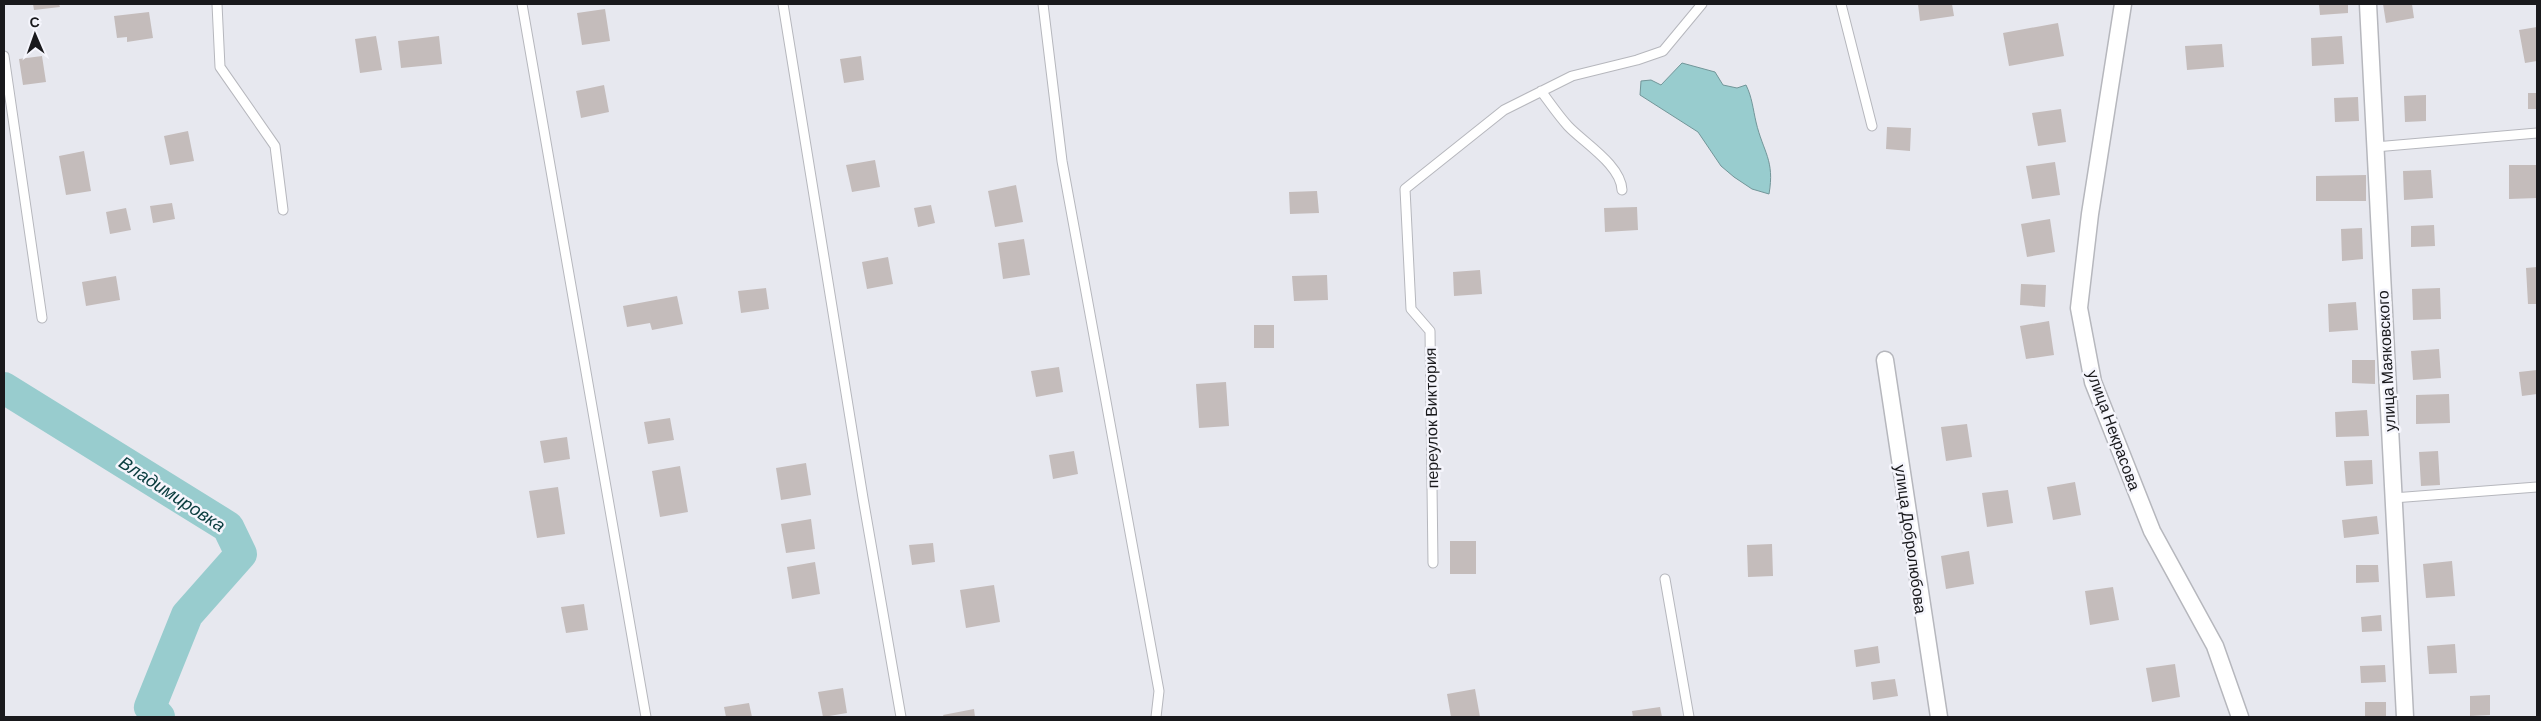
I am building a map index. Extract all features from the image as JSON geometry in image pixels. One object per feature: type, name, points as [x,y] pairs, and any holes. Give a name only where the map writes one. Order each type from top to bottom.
[{"type":"street","name":"улица Некрасова","points":[[2123,4],[2078,308],[2093,382],[2152,532],[2215,646],[2240,717]]},
{"type":"street","name":"улица Маяковского","points":[[2368,4],[2405,717]]},
{"type":"street","name":"улица Добролюбова","points":[[1885,360],[1939,717]]},
{"type":"lane","points":[[217,4],[220,67],[275,146],[283,210]]},
{"type":"lane","points":[[522,4],[646,717]]},
{"type":"lane","points":[[782,4],[863,498],[902,717]]},
{"type":"lane","points":[[1043,4],[1062,161],[1159,691],[1156,717]]},
{"type":"lane","name":"переулок Виктория","points":[[1433,563],[1430,331],[1411,309],[1405,189],[1504,110],[1572,76],[1637,60],[1663,51],[1702,4]]},
{"type":"lane","points":[[1842,4],[1872,126]]},
{"type":"lane","points":[[4,56],[42,318]]},
{"type":"lane","points":[[1541,92],[1568,126],[1594,150],[1621,180],[1622,190]]},
{"type":"lane","points":[[2375,147],[2537,134]]},
{"type":"lane","points":[[2393,498],[2537,487]]},
{"type":"lane","points":[[1665,579],[1689,717]]},
{"type":"water","points":[[1682,63],[1715,72],[1723,85],[1737,88],[1746,85],[1769,164],[1769,194],[1752,189],[1734,177],[1721,166],[1698,132],[1640,95],[1641,81],[1651,80],[1661,85]]},
{"type":"building","points":[[33,4],[59,4],[60,7],[34,10]]},
{"type":"building","points":[[1918,4],[1952,4],[1954,16],[1920,21]]},
{"type":"building","points":[[2319,4],[2348,4],[2348,13],[2320,15]]},
{"type":"building","points":[[2383,4],[2412,4],[2414,18],[2386,23]]},
{"type":"building","points":[[605,9],[610,41],[582,45],[577,13]]},
{"type":"building","points":[[149,12],[153,38],[127,42],[127,37],[117,38],[114,16]]},
{"type":"building","points":[[2058,23],[2064,56],[2009,66],[2003,33]]},
{"type":"building","points":[[2537,27],[2537,61],[2525,63],[2519,30]]},
{"type":"building","points":[[376,36],[382,70],[360,73],[355,39]]},
{"type":"building","points":[[439,36],[442,64],[401,68],[398,41]]},
{"type":"building","points":[[2342,36],[2344,64],[2312,66],[2311,38]]},
{"type":"building","points":[[2222,44],[2224,67],[2187,70],[2185,46]]},
{"type":"building","points":[[42,56],[46,82],[23,85],[19,59]]},
{"type":"building","points":[[861,56],[864,80],[844,83],[840,59]]},
{"type":"building","points":[[604,85],[609,112],[581,118],[576,91]]},
{"type":"building","points":[[2528,93],[2537,93],[2537,109],[2528,109]]},
{"type":"building","points":[[2426,95],[2426,121],[2405,122],[2404,96]]},
{"type":"building","points":[[2358,97],[2359,121],[2335,122],[2334,98]]},
{"type":"building","points":[[2061,109],[2066,142],[2038,146],[2032,113]]},
{"type":"building","points":[[1887,127],[1911,128],[1910,151],[1886,149]]},
{"type":"building","points":[[188,131],[194,161],[170,165],[164,136]]},
{"type":"building","points":[[84,151],[91,191],[66,195],[59,156]]},
{"type":"building","points":[[875,160],[880,187],[852,192],[846,165]]},
{"type":"building","points":[[2055,162],[2060,195],[2032,199],[2026,166]]},
{"type":"building","points":[[2509,165],[2537,165],[2537,198],[2509,199]]},
{"type":"building","points":[[2431,170],[2433,198],[2404,200],[2403,171]]},
{"type":"building","points":[[2366,175],[2366,201],[2316,201],[2316,176]]},
{"type":"building","points":[[1016,185],[1023,222],[995,227],[988,191]]},
{"type":"building","points":[[1317,191],[1319,213],[1290,214],[1289,192]]},
{"type":"building","points":[[172,203],[175,219],[153,223],[150,206]]},
{"type":"building","points":[[931,205],[935,223],[918,227],[914,208]]},
{"type":"building","points":[[1637,207],[1638,230],[1605,232],[1604,208]]},
{"type":"building","points":[[126,208],[131,230],[110,234],[106,212]]},
{"type":"building","points":[[2050,219],[2055,252],[2027,257],[2021,224]]},
{"type":"building","points":[[2434,225],[2435,246],[2411,247],[2411,226]]},
{"type":"building","points":[[2362,228],[2363,259],[2342,261],[2341,229]]},
{"type":"building","points":[[1024,239],[1030,275],[1003,279],[998,243]]},
{"type":"building","points":[[888,257],[893,284],[867,289],[862,262]]},
{"type":"building","points":[[2537,267],[2537,304],[2528,304],[2526,268]]},
{"type":"building","points":[[1480,270],[1482,294],[1454,296],[1453,272]]},
{"type":"building","points":[[1327,275],[1328,300],[1294,301],[1292,276]]},
{"type":"building","points":[[116,276],[120,300],[86,306],[82,282]]},
{"type":"building","points":[[2021,284],[2046,285],[2045,307],[2020,305]]},
{"type":"building","points":[[766,288],[769,309],[741,313],[738,291]]},
{"type":"building","points":[[2440,288],[2441,319],[2413,320],[2412,289]]},
{"type":"building","points":[[677,296],[683,324],[652,330],[650,323],[627,327],[623,306]]},
{"type":"building","points":[[2356,302],[2358,330],[2329,332],[2328,304]]},
{"type":"building","points":[[2049,321],[2054,355],[2026,359],[2020,326]]},
{"type":"building","points":[[1254,325],[1274,325],[1274,348],[1254,348]]},
{"type":"building","points":[[2439,349],[2441,378],[2413,380],[2411,351]]},
{"type":"building","points":[[2352,360],[2375,360],[2375,384],[2352,383]]},
{"type":"building","points":[[1059,367],[1063,392],[1036,397],[1031,371]]},
{"type":"building","points":[[2537,370],[2537,394],[2522,396],[2519,372]]},
{"type":"building","points":[[1226,382],[1229,426],[1199,428],[1196,384]]},
{"type":"building","points":[[2449,394],[2450,423],[2416,424],[2416,395]]},
{"type":"building","points":[[2367,410],[2369,436],[2336,437],[2335,412]]},
{"type":"building","points":[[670,418],[674,440],[648,444],[644,422]]},
{"type":"building","points":[[1967,424],[1972,457],[1946,461],[1941,427]]},
{"type":"building","points":[[567,437],[570,459],[544,463],[540,441]]},
{"type":"building","points":[[1074,451],[1078,474],[1053,479],[1049,455]]},
{"type":"building","points":[[2438,451],[2440,485],[2421,486],[2419,452]]},
{"type":"building","points":[[2372,460],[2373,484],[2346,486],[2344,461]]},
{"type":"building","points":[[806,463],[811,495],[781,500],[776,468]]},
{"type":"building","points":[[680,466],[688,512],[660,517],[652,471]]},
{"type":"building","points":[[2075,482],[2081,515],[2053,520],[2047,487]]},
{"type":"building","points":[[558,487],[565,534],[537,538],[529,491]]},
{"type":"building","points":[[2008,490],[2013,523],[1987,527],[1982,493]]},
{"type":"building","points":[[2377,516],[2379,534],[2344,538],[2342,520]]},
{"type":"building","points":[[811,519],[815,549],[786,553],[781,524]]},
{"type":"building","points":[[1450,541],[1476,541],[1476,574],[1450,574]]},
{"type":"building","points":[[933,543],[935,562],[912,565],[909,545]]},
{"type":"building","points":[[1772,544],[1773,576],[1748,577],[1747,545]]},
{"type":"building","points":[[1969,551],[1974,584],[1946,589],[1941,556]]},
{"type":"building","points":[[2452,561],[2455,596],[2426,598],[2423,564]]},
{"type":"building","points":[[815,562],[820,594],[792,599],[787,567]]},
{"type":"building","points":[[2356,565],[2378,565],[2379,582],[2356,583]]},
{"type":"building","points":[[994,585],[1000,622],[966,628],[960,590]]},
{"type":"building","points":[[2113,587],[2119,620],[2090,625],[2085,591]]},
{"type":"building","points":[[584,604],[588,630],[566,633],[561,607]]},
{"type":"building","points":[[2381,615],[2382,631],[2362,632],[2361,617]]},
{"type":"building","points":[[2455,644],[2457,673],[2429,674],[2427,646]]},
{"type":"building","points":[[1878,646],[1880,663],[1856,667],[1854,650]]},
{"type":"building","points":[[2175,664],[2180,697],[2152,702],[2146,668]]},
{"type":"building","points":[[2385,665],[2386,682],[2361,683],[2360,666]]},
{"type":"building","points":[[1895,679],[1898,696],[1873,700],[1871,682]]},
{"type":"building","points":[[843,688],[847,713],[823,717],[818,692]]},
{"type":"building","points":[[1475,689],[1480,717],[1451,717],[1447,694]]},
{"type":"building","points":[[2490,695],[2490,715],[2470,716],[2470,696]]},
{"type":"building","points":[[2365,702],[2386,702],[2386,717],[2365,717]]},
{"type":"building","points":[[749,703],[752,717],[726,717],[724,707]]},
{"type":"building","points":[[1660,707],[1662,717],[1633,717],[1632,711]]},
{"type":"building","points":[[974,709],[975,717],[944,717],[943,715]]},
{"type":"waterway","name":"Владимировка","points":[[4,388],[228,527],[241,554],[187,615],[150,707],[159,717]]}]
